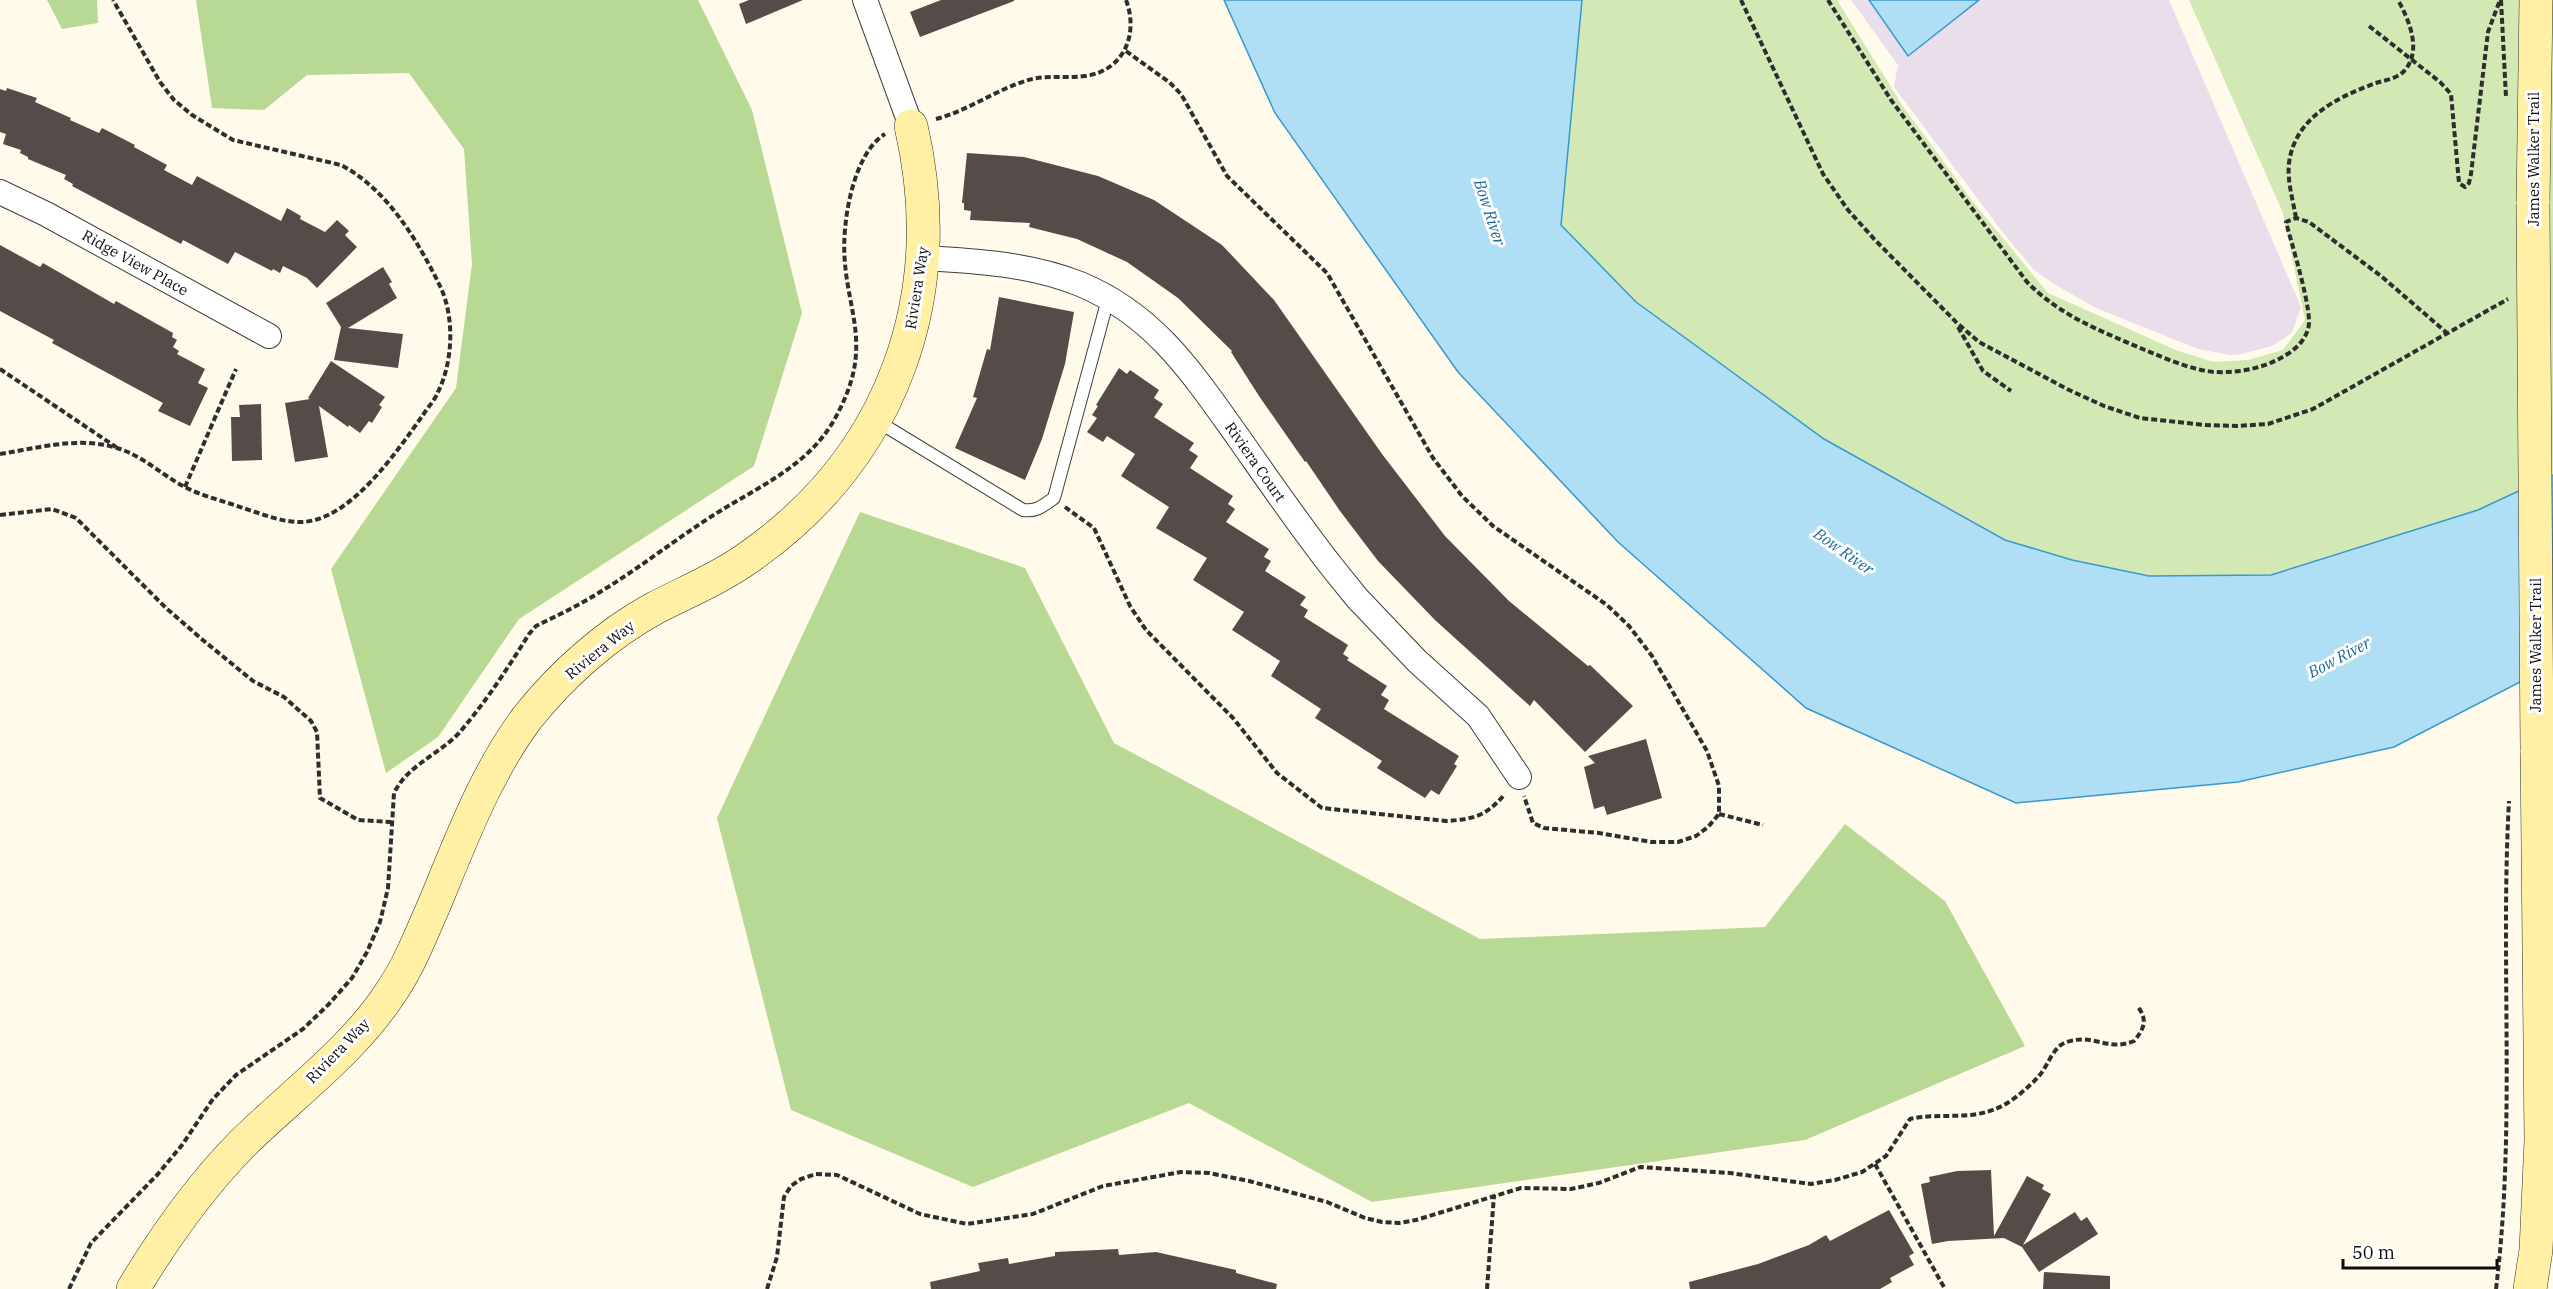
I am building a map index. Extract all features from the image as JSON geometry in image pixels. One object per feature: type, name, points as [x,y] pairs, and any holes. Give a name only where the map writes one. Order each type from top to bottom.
[{"type":"street","name":"Riviera Way","points":[[133,1289],[161,1243],[201,1190],[243,1143],[331,1061],[392,991],[413,955],[477,804],[527,719],[561,681],[618,632],[653,609],[708,582],[751,556],[784,530],[816,502],[837,478],[875,419],[904,353],[915,312],[923,258],[924,122],[865,0]]},
{"type":"street","name":"James Walker Trail","points":[[2530,1289],[2536,1250],[2541,1140],[2534,204],[2536,0]]},
{"type":"street","name":"Ridge View Place","points":[[0,192],[56,219],[269,336]]},
{"type":"street","name":"Riviera Court","points":[[923,258],[996,263],[1043,272],[1080,284],[1108,298],[1159,335],[1188,367],[1332,567],[1382,625],[1486,725],[1520,777]]},
{"type":"lane","points":[[875,419],[1023,510],[1032,511],[1054,498],[1108,298]]},
{"type":"path","points":[[924,122],[1028,80],[1047,76],[1077,77],[1096,74],[1113,65],[1126,51],[1132,30],[1126,0]]},
{"type":"path","points":[[1741,0],[1823,174],[1848,210],[1957,323],[1979,342],[2104,406],[2140,418],[2237,426],[2268,424],[2313,409],[2515,295]]},
{"type":"path","points":[[1828,0],[1891,100],[2027,282],[2043,298],[2083,324],[2174,362],[2214,372],[2252,370],[2274,361],[2294,351],[2309,329],[2308,311],[2286,222],[2296,218],[2309,222],[2381,276],[2447,333]]},
{"type":"path","points":[[2296,218],[2289,182],[2289,160],[2303,129],[2319,111],[2334,100],[2399,75],[2411,60],[2414,42],[2398,0]]},
{"type":"path","points":[[2369,26],[2440,82],[2451,94],[2459,183],[2465,187],[2469,183],[2471,174],[2488,32],[2500,0]]},
{"type":"path","points":[[1126,51],[1169,82],[1181,94],[1227,176],[1327,273],[1433,458],[1462,496],[1493,526],[1606,605],[1629,626],[1652,656],[1707,751],[1719,786],[1719,814],[1696,836],[1678,842],[1652,842],[1599,833],[1544,828],[1533,823],[1528,815],[1520,777]]},
{"type":"path","points":[[1957,323],[1983,371],[2011,392]]},
{"type":"path","points":[[0,369],[118,448]]},
{"type":"path","points":[[185,487],[236,369]]},
{"type":"path","points":[[1054,498],[1094,528],[1130,606],[1146,630],[1233,718],[1277,773],[1322,808],[1446,821],[1467,819],[1488,812],[1520,777]]},
{"type":"path","points":[[0,515],[52,509],[76,518],[166,608],[204,642],[253,681],[284,697],[311,721],[317,732],[319,747],[318,790],[320,798],[358,819],[391,822]]},
{"type":"path","points":[[2496,1289],[2502,1242],[2506,1160],[2505,889],[2510,792]]},
{"type":"path","points":[[1719,814],[1763,825]]},
{"type":"path","points":[[766,1289],[777,1257],[784,1197],[791,1186],[801,1179],[816,1174],[837,1175],[920,1214],[967,1224],[1033,1214],[1103,1186],[1181,1172],[1209,1173],[1250,1181],[1326,1202],[1365,1218],[1399,1223],[1416,1220],[1521,1188],[1578,1188],[1640,1167],[1730,1173],[1811,1184],[1862,1172],[1875,1164],[1886,1156],[1910,1119],[1922,1116],[1963,1117],[1988,1112],[2005,1104],[2040,1075],[2065,1042],[2094,1039],[2113,1046],[2134,1041],[2145,1023],[2144,1015],[2138,1007]]},
{"type":"path","points":[[1875,1164],[1945,1289]]},
{"type":"path","points":[[1487,1289],[1494,1196]]},
{"type":"shaded area","points":[[1851,0],[2169,0],[2301,307],[2292,333],[2272,346],[2242,354],[2230,355],[2198,349],[2096,308],[2033,269],[2004,234],[1894,87],[1898,65]]},
{"type":"green space","points":[[47,0],[97,0],[98,23],[62,29]]},
{"type":"green space","points":[[196,0],[698,0],[752,110],[802,313],[754,466],[519,619],[438,737],[386,773],[331,569],[456,388],[472,264],[464,149],[409,73],[307,75],[264,110],[212,108]]},
{"type":"green space","points":[[1582,0],[1837,0],[1902,105],[1973,202],[2048,293],[2178,351],[2214,362],[2248,360],[2283,350],[2305,320],[2283,213],[2189,0],[2553,0],[2553,475],[2478,510],[2271,575],[2149,576],[2072,560],[2005,539],[1824,439],[1636,302],[1561,225]]},
{"type":"green space","points":[[860,512],[1025,568],[1114,743],[1480,939],[1765,927],[1845,824],[1945,901],[2025,1046],[1805,1140],[1372,1202],[1189,1103],[973,1187],[791,1110],[717,818]]},
{"type":"water","name":"Bow River","points":[[1224,0],[1582,0],[1561,225],[1636,302],[1824,439],[2005,540],[2072,560],[2149,576],[2271,575],[2478,510],[2553,475],[2553,665],[2394,747],[2238,782],[2016,803],[1806,708],[1618,542],[1458,372],[1275,113]]},
{"type":"water","points":[[1869,0],[1979,0],[1908,56]]},
{"type":"building","points":[[749,0],[803,0],[746,24],[739,4]]},
{"type":"building","points":[[941,0],[1014,1],[920,37],[910,12]]},
{"type":"building","points":[[7,88],[37,98],[35,102],[99,133],[102,128],[135,145],[134,147],[167,165],[164,170],[192,185],[197,176],[281,221],[287,208],[301,216],[300,219],[325,232],[337,220],[349,231],[345,235],[357,247],[317,288],[307,278],[283,266],[280,273],[273,269],[272,271],[235,252],[228,264],[183,240],[181,244],[72,186],[73,184],[64,179],[66,175],[28,159],[20,153],[21,150],[3,144],[6,134],[0,132],[0,89],[6,91]]},
{"type":"building","points":[[967,153],[1024,157],[1098,176],[1154,200],[1222,245],[1274,300],[1382,454],[1445,536],[1509,601],[1588,666],[1590,665],[1633,706],[1585,752],[1534,700],[1530,706],[1435,620],[1378,561],[1259,396],[1232,351],[1178,298],[1127,262],[1077,239],[1029,227],[1030,223],[970,220],[971,211],[964,210],[964,203],[962,203]]},
{"type":"building","points":[[0,245],[40,267],[43,263],[114,304],[116,301],[173,333],[172,337],[177,340],[173,347],[179,351],[177,354],[205,369],[198,383],[208,388],[190,426],[158,411],[163,403],[52,343],[54,340],[0,311]]},
{"type":"building","points":[[383,267],[392,282],[389,284],[397,298],[348,328],[403,334],[398,368],[334,360],[341,327],[326,303]]},
{"type":"building","points":[[999,297],[1074,312],[1065,364],[1042,439],[1025,480],[955,448],[977,398],[973,397],[987,349],[990,350]]},
{"type":"building","points":[[331,361],[385,397],[379,405],[382,407],[372,423],[369,421],[360,433],[319,406],[328,457],[295,462],[285,403],[310,399],[308,398]]},
{"type":"building","points":[[1119,368],[1127,374],[1130,370],[1159,390],[1154,398],[1163,404],[1154,417],[1194,443],[1189,450],[1198,456],[1190,468],[1233,496],[1228,504],[1235,509],[1226,522],[1269,549],[1264,557],[1271,561],[1265,571],[1306,597],[1300,605],[1308,610],[1304,617],[1348,645],[1343,654],[1349,658],[1347,660],[1387,686],[1381,695],[1389,700],[1384,709],[1459,756],[1454,764],[1457,766],[1439,795],[1431,790],[1425,798],[1377,768],[1382,761],[1315,718],[1321,709],[1271,676],[1280,661],[1232,630],[1244,612],[1193,580],[1207,558],[1156,528],[1169,507],[1121,476],[1135,454],[1107,436],[1103,442],[1087,432],[1097,418],[1092,415],[1098,406],[1096,405]]},
{"type":"building","points":[[261,404],[262,460],[232,461],[231,417],[240,417],[239,405]]},
{"type":"building","points":[[1646,739],[1662,798],[1607,815],[1604,806],[1594,809],[1584,767],[1595,763],[1588,756]]},
{"type":"building","points":[[1991,1170],[1994,1236],[2027,1176],[2044,1185],[2042,1189],[2051,1194],[2023,1245],[2075,1212],[2081,1221],[2087,1217],[2098,1234],[2039,1272],[2022,1247],[2004,1238],[1932,1244],[1921,1184],[1930,1182],[1929,1177],[1957,1171]]},
{"type":"building","points":[[1889,1210],[1914,1253],[1909,1256],[1914,1265],[1890,1278],[1892,1282],[1880,1289],[1690,1289],[1689,1282],[1758,1264],[1809,1245],[1826,1235],[1830,1241]]},
{"type":"building","points":[[1118,1249],[1119,1255],[1156,1252],[1236,1270],[1236,1273],[1277,1284],[1276,1289],[931,1289],[930,1282],[980,1271],[978,1263],[1008,1258],[1009,1264],[1055,1256],[1055,1252]]},
{"type":"building","points":[[2044,1272],[2110,1276],[2110,1289],[2043,1289]]}]
